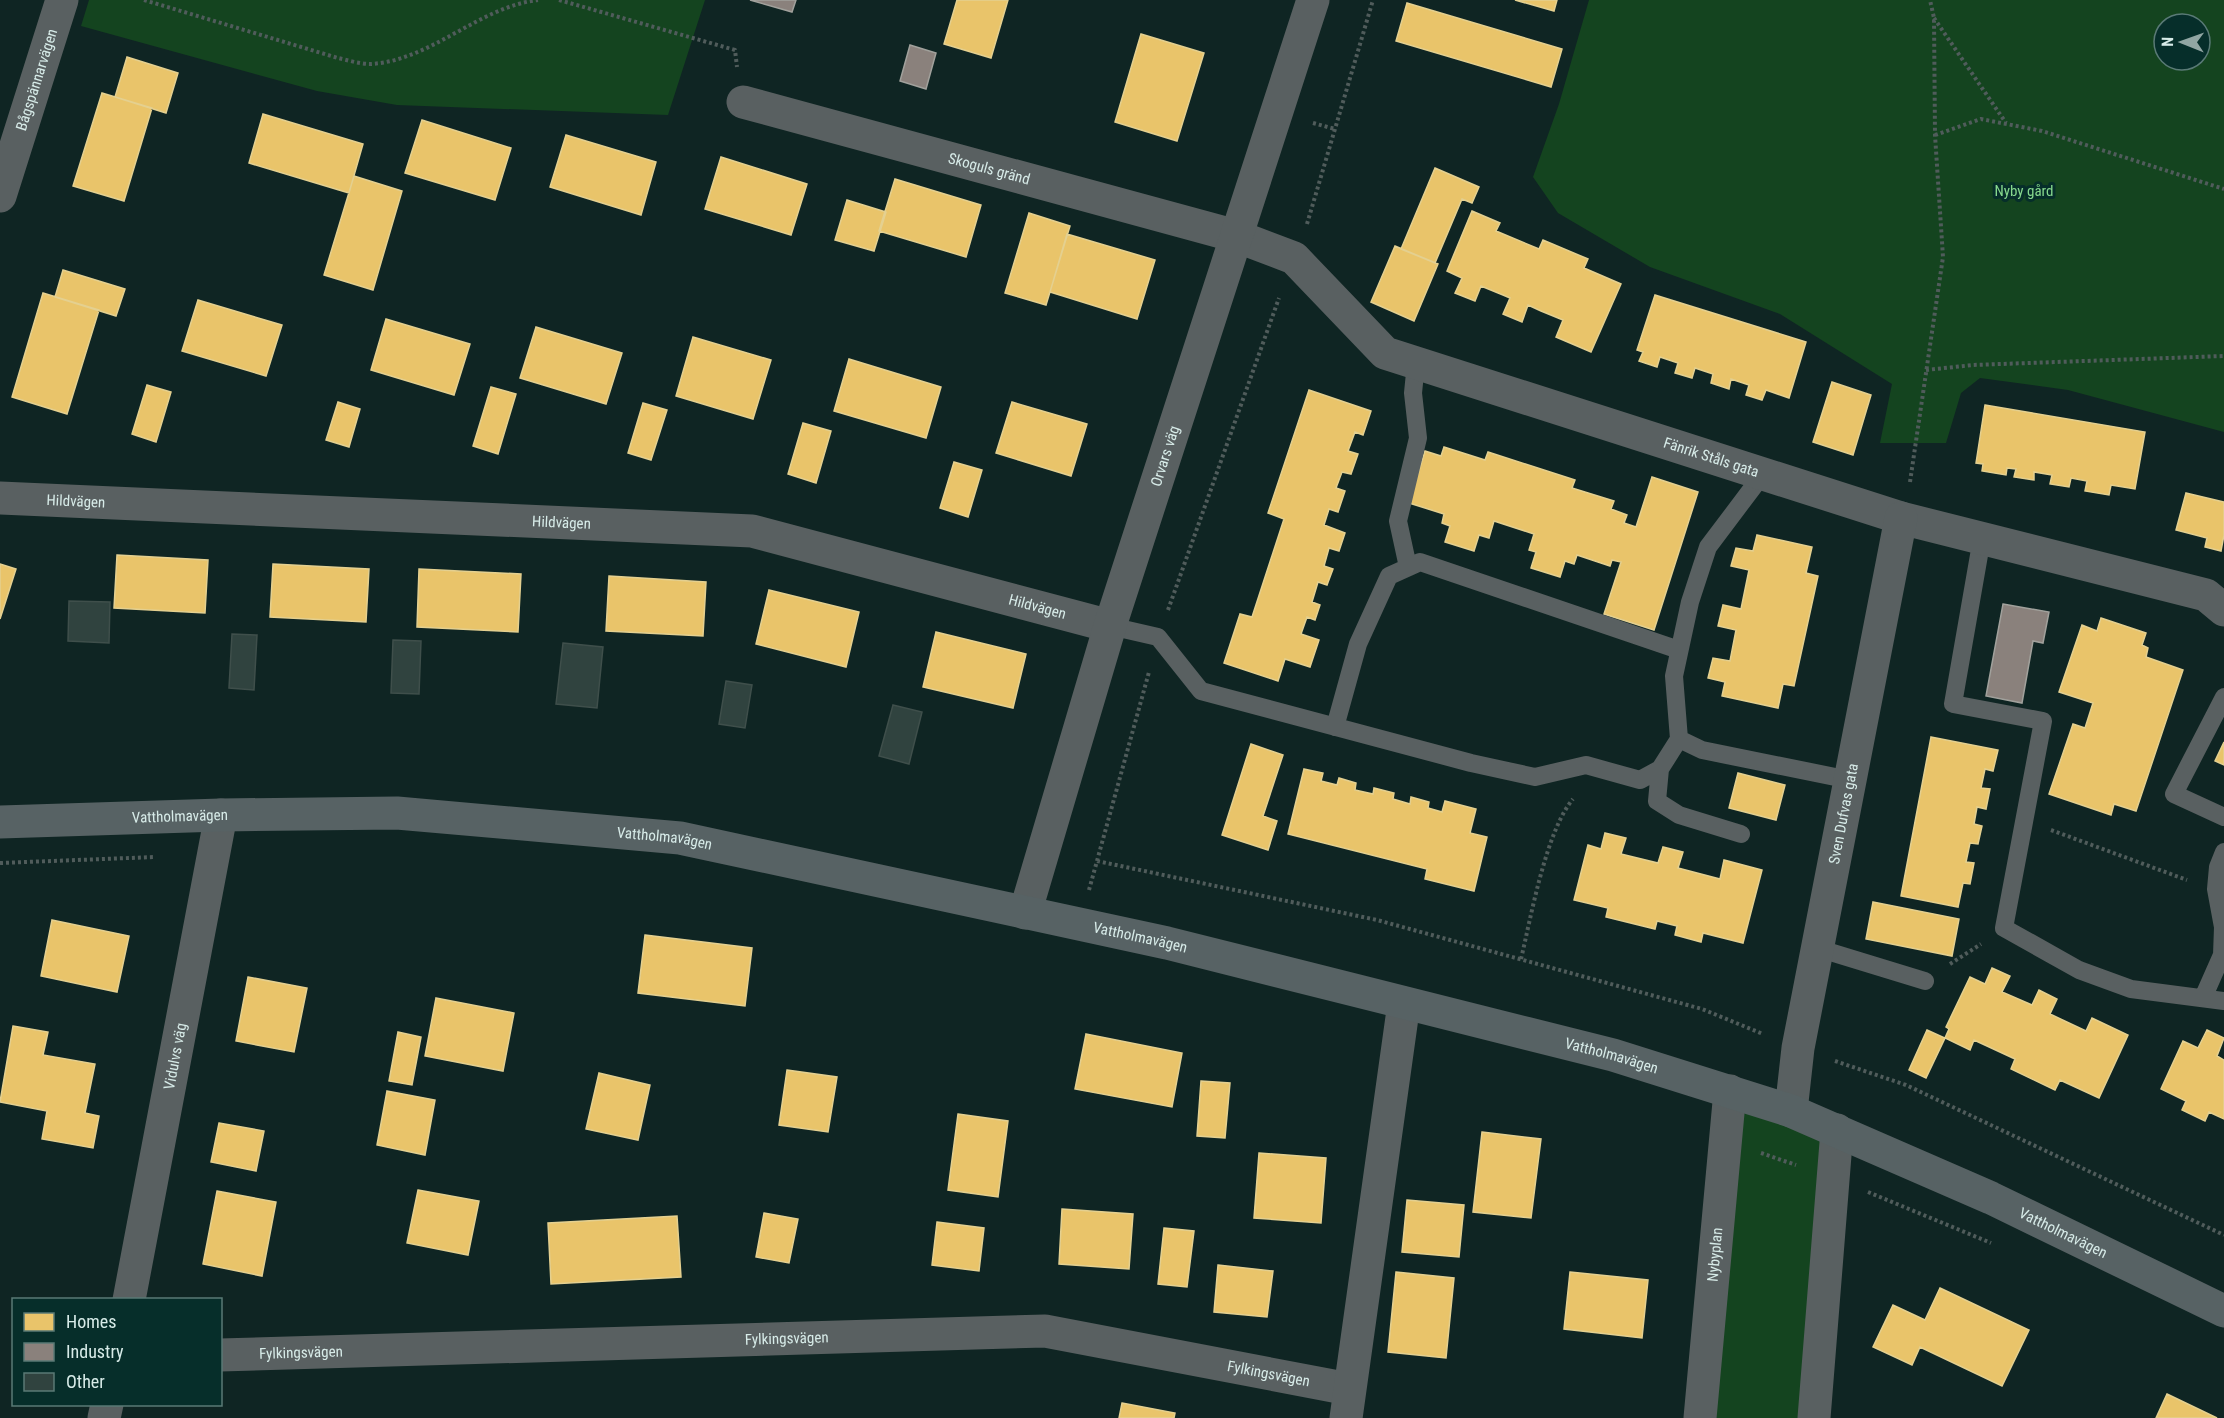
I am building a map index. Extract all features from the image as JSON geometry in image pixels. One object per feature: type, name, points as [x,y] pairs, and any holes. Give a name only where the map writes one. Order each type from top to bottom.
[{"type":"main road","name":"Vattholmavägen","points":[[0,822],[221,815],[397,813],[680,838],[1167,943],[1613,1055],[1791,1111],[1991,1198],[2224,1311]]},
{"type":"street","name":"Bågspännarvägen","points":[[0,196],[62,0]]},
{"type":"street","name":"Orvars väg","points":[[1025,913],[1110,626],[1313,0]]},
{"type":"street","name":"Skoguls gränd","points":[[742,102],[1236,236]]},
{"type":"street","name":"Fänrik Ståls gata","points":[[1236,236],[1294,258],[1385,353],[1900,518],[2206,595],[2224,610]]},
{"type":"street","name":"Hildvägen","points":[[0,498],[752,531],[1110,626]]},
{"type":"street","name":"Sven Dufvas gata","points":[[1791,1111],[1798,1048],[1900,518]]},
{"type":"street","name":"Vidulvs väg","points":[[129,1298],[221,815]]},
{"type":"street","name":"Fylkingsvägen","points":[[222,1355],[1045,1331],[1347,1403],[1404,1003]]},
{"type":"street","name":"Nybyplan","points":[[1700,1418],[1730,1091]]},
{"type":"street","points":[[1814,1418],[1837,1130]]},
{"type":"lane","points":[[1408,567],[1398,521],[1418,438],[1413,393],[1416,363]]},
{"type":"lane","points":[[1741,834],[1678,815],[1657,801],[1660,769],[1678,739],[1674,676],[1690,602],[1708,547],[1763,474]]},
{"type":"lane","points":[[1982,538],[1953,704],[2043,721],[2004,928],[2079,970],[2131,989],[2224,1001]]},
{"type":"lane","points":[[1335,727],[1358,644],[1389,576],[1420,562],[1679,650]]},
{"type":"lane","points":[[1110,626],[1158,637],[1201,691],[1471,763],[1535,777],[1586,765],[1640,780],[1660,769]]},
{"type":"lane","points":[[2224,697],[2174,794],[2224,817]]},
{"type":"lane","points":[[1678,739],[1702,750],[1850,780]]},
{"type":"lane","points":[[2203,998],[2222,955],[2223,927],[2216,889],[2218,867],[2224,852]]},
{"type":"lane","points":[[1817,948],[1925,981]]},
{"type":"path","points":[[144,0],[338,58],[369,64],[407,55],[515,3],[538,0]]},
{"type":"path","points":[[559,0],[735,50],[742,102]]},
{"type":"path","points":[[1079,924],[1158,637],[1294,258],[1303,240],[1373,0]]},
{"type":"path","points":[[1900,518],[1909,486],[1943,257],[1935,135],[1934,18],[1930,0]]},
{"type":"path","points":[[1934,18],[2007,124]]},
{"type":"path","points":[[1935,135],[1981,119],[2042,131],[2224,189]]},
{"type":"path","points":[[1308,121],[1335,129]]},
{"type":"path","points":[[1926,370],[1973,365],[2224,356]]},
{"type":"path","points":[[1521,959],[1541,874],[1564,810],[1598,768]]},
{"type":"path","points":[[2025,820],[2158,871],[2216,889]]},
{"type":"path","points":[[1097,861],[1377,920],[1702,1009],[1798,1048],[1906,1086],[2224,1235]]},
{"type":"path","points":[[1925,981],[2004,928]]},
{"type":"green space","points":[[89,0],[705,0],[668,115],[397,105],[317,91],[81,26]]},
{"type":"green space","name":"Nyby gård","points":[[1589,0],[2224,0],[2224,432],[2068,390],[1980,378],[1961,393],[1946,443],[1880,443],[1892,384],[1780,314],[1650,267],[1558,213],[1533,177],[1559,104]]},
{"type":"green space","points":[[1730,1091],[1837,1130],[1814,1418],[1700,1418]]},
{"type":"building: Homes","points":[[957,0],[1008,0],[991,58],[944,44]]},
{"type":"building: Homes","points":[[1515,0],[1557,0],[1554,11]]},
{"type":"building: Homes","points":[[1407,3],[1562,49],[1551,87],[1396,41]]},
{"type":"building: Homes","points":[[1141,34],[1204,53],[1177,141],[1115,122]]},
{"type":"building: Homes","points":[[127,57],[178,73],[166,113],[115,97]]},
{"type":"building: Homes","points":[[102,93],[152,108],[124,201],[73,186]]},
{"type":"building: Homes","points":[[263,114],[363,144],[349,193],[249,163]]},
{"type":"building: Homes","points":[[422,120],[511,148],[495,200],[405,173]]},
{"type":"building: Homes","points":[[566,135],[656,162],[641,215],[550,187]]},
{"type":"building: Homes","points":[[721,157],[807,184],[791,235],[705,209]]},
{"type":"building: Homes","points":[[1435,168],[1479,187],[1472,203],[1462,199],[1435,263],[1401,249]]},
{"type":"building: Homes","points":[[354,176],[402,191],[373,290],[324,275]]},
{"type":"building: Homes","points":[[895,179],[981,205],[966,257],[879,231]]},
{"type":"building: Homes","points":[[847,200],[886,212],[874,251],[835,240]]},
{"type":"building: Homes","points":[[1472,211],[1500,223],[1496,231],[1539,249],[1543,240],[1588,259],[1584,268],[1621,284],[1591,352],[1556,337],[1563,320],[1528,305],[1522,322],[1503,314],[1510,298],[1481,286],[1475,301],[1455,293],[1462,278],[1447,271]]},
{"type":"building: Homes","points":[[1029,213],[1070,226],[1046,305],[1005,293]]},
{"type":"building: Homes","points":[[1067,234],[1155,260],[1137,319],[1050,292]]},
{"type":"building: Homes","points":[[1395,246],[1438,264],[1414,321],[1371,302]]},
{"type":"building: Homes","points":[[63,270],[125,289],[116,316],[55,297]]},
{"type":"building: Homes","points":[[43,293],[99,310],[67,414],[12,397]]},
{"type":"building: Homes","points":[[1655,295],[1806,342],[1789,398],[1766,390],[1762,400],[1746,395],[1749,385],[1731,379],[1729,389],[1711,383],[1713,374],[1695,368],[1692,378],[1675,373],[1678,363],[1660,357],[1657,367],[1639,361],[1643,352],[1637,350]]},
{"type":"building: Homes","points":[[198,300],[282,325],[266,376],[182,351]]},
{"type":"building: Homes","points":[[386,319],[470,344],[454,395],[371,370]]},
{"type":"building: Homes","points":[[536,327],[622,353],[606,404],[520,378]]},
{"type":"building: Homes","points":[[693,337],[771,360],[753,419],[676,396]]},
{"type":"building: Homes","points":[[849,359],[941,387],[926,438],[834,411]]},
{"type":"building: Homes","points":[[1832,382],[1871,395],[1853,455],[1813,442]]},
{"type":"building: Homes","points":[[147,385],[171,392],[156,442],[132,434]]},
{"type":"building: Homes","points":[[491,387],[516,394],[498,454],[473,446]]},
{"type":"building: Homes","points":[[1309,390],[1371,411],[1363,435],[1355,432],[1348,451],[1358,454],[1351,474],[1342,472],[1336,488],[1345,491],[1338,512],[1329,509],[1324,525],[1345,533],[1339,551],[1329,548],[1324,566],[1333,569],[1327,585],[1318,582],[1312,602],[1320,605],[1315,620],[1307,617],[1301,634],[1319,640],[1310,667],[1285,659],[1278,681],[1224,663],[1240,614],[1252,617],[1284,519],[1268,513]]},
{"type":"building: Homes","points":[[338,402],[360,409],[349,447],[326,440]]},
{"type":"building: Homes","points":[[1012,402],[1087,424],[1071,476],[996,453]]},
{"type":"building: Homes","points":[[643,403],[667,410],[651,460],[628,453]]},
{"type":"building: Homes","points":[[1985,405],[2145,432],[2135,489],[2111,485],[2109,495],[2085,491],[2087,481],[2071,478],[2069,487],[2050,484],[2052,475],[2034,472],[2034,480],[2014,477],[2016,469],[2007,468],[2006,475],[1982,471],[1983,464],[1976,463]]},
{"type":"building: Homes","points":[[803,423],[831,431],[816,483],[788,474]]},
{"type":"building: Homes","points":[[1444,447],[1485,460],[1488,452],[1575,480],[1572,488],[1614,501],[1611,509],[1627,515],[1624,523],[1636,527],[1652,477],[1698,492],[1654,630],[1604,614],[1621,562],[1612,560],[1610,566],[1577,555],[1574,564],[1565,561],[1560,577],[1531,568],[1536,552],[1529,550],[1534,534],[1494,521],[1489,538],[1479,535],[1474,551],[1445,542],[1450,526],[1442,523],[1444,514],[1409,503],[1425,451],[1441,456]]},
{"type":"building: Homes","points":[[954,462],[982,470],[968,517],[940,508]]},
{"type":"building: Homes","points":[[2186,493],[2224,502],[2224,535],[2221,551],[2205,547],[2207,538],[2176,530]]},
{"type":"building: Homes","points":[[1757,535],[1812,547],[1806,573],[1818,576],[1794,686],[1783,684],[1778,708],[1722,696],[1725,682],[1708,678],[1713,658],[1730,661],[1736,630],[1718,626],[1723,605],[1741,609],[1749,570],[1731,566],[1736,548],[1753,551]]},
{"type":"building: Homes","points":[[117,555],[208,560],[205,613],[114,608]]},
{"type":"building: Homes","points":[[0,564],[16,569],[0,619]]},
{"type":"building: Homes","points":[[273,564],[369,569],[366,622],[270,617]]},
{"type":"building: Homes","points":[[419,569],[521,574],[518,632],[417,627]]},
{"type":"building: Homes","points":[[609,576],[706,582],[703,636],[606,631]]},
{"type":"building: Homes","points":[[769,590],[859,612],[846,667],[756,644]]},
{"type":"building: Homes","points":[[2101,618],[2146,633],[2142,645],[2148,648],[2146,657],[2183,670],[2136,811],[2114,804],[2111,815],[2049,794],[2073,724],[2085,728],[2093,703],[2059,692],[2082,625],[2097,631]]},
{"type":"building: Homes","points":[[936,632],[1026,654],[1013,708],[923,687]]},
{"type":"building: Homes","points":[[1931,737],[1998,750],[1993,771],[1985,769],[1981,788],[1990,789],[1986,809],[1977,807],[1974,824],[1982,826],[1978,844],[1970,843],[1966,862],[1974,863],[1970,884],[1963,883],[1958,907],[1901,896]]},
{"type":"building: Homes","points":[[2224,742],[2224,765],[2215,761]]},
{"type":"building: Homes","points":[[1251,744],[1283,755],[1263,816],[1277,821],[1268,850],[1222,835]]},
{"type":"building: Homes","points":[[1304,769],[1323,773],[1321,781],[1337,785],[1339,778],[1356,783],[1355,790],[1373,794],[1374,788],[1394,793],[1393,799],[1410,804],[1411,797],[1429,802],[1428,808],[1442,812],[1445,801],[1476,809],[1470,833],[1487,837],[1474,891],[1425,879],[1427,869],[1288,834]]},
{"type":"building: Homes","points":[[1738,773],[1785,785],[1776,820],[1729,808]]},
{"type":"building: Homes","points":[[1605,833],[1626,838],[1621,854],[1658,863],[1663,847],[1683,852],[1678,868],[1720,879],[1724,860],[1762,870],[1743,943],[1703,933],[1701,942],[1675,935],[1677,926],[1657,921],[1655,929],[1606,917],[1608,908],[1574,900],[1588,845],[1601,849]]},
{"type":"building: Homes","points":[[1873,902],[1959,919],[1952,956],[1866,939]]},
{"type":"building: Homes","points":[[52,920],[129,936],[117,992],[41,976]]},
{"type":"building: Homes","points":[[645,935],[752,948],[745,1006],[638,993]]},
{"type":"building: Homes","points":[[1992,968],[2010,976],[2002,992],[2032,1005],[2039,990],[2057,999],[2050,1014],[2086,1031],[2092,1018],[2128,1035],[2099,1098],[2060,1080],[2055,1090],[2011,1069],[2015,1059],[1974,1040],[1970,1050],[1945,1038],[1949,1029],[1946,1027],[1970,977],[1985,984]]},
{"type":"building: Homes","points":[[248,977],[307,988],[294,1052],[236,1041]]},
{"type":"building: Homes","points":[[436,998],[514,1013],[503,1071],[425,1056]]},
{"type":"building: Homes","points":[[13,1026],[48,1032],[43,1055],[95,1064],[85,1113],[99,1116],[93,1148],[42,1139],[47,1111],[0,1102]]},
{"type":"building: Homes","points":[[1927,1030],[1945,1038],[1926,1078],[1909,1070]]},
{"type":"building: Homes","points":[[2207,1030],[2224,1038],[2217,1056],[2224,1060],[2224,1119],[2209,1112],[2205,1121],[2182,1110],[2186,1101],[2161,1089],[2183,1041],[2198,1048]]},
{"type":"building: Homes","points":[[398,1032],[421,1037],[412,1085],[389,1081]]},
{"type":"building: Homes","points":[[1086,1034],[1182,1053],[1172,1107],[1075,1089]]},
{"type":"building: Homes","points":[[787,1070],[837,1077],[828,1132],[779,1125]]},
{"type":"building: Homes","points":[[599,1073],[650,1085],[638,1140],[586,1129]]},
{"type":"building: Homes","points":[[1201,1081],[1230,1083],[1225,1138],[1197,1136]]},
{"type":"building: Homes","points":[[387,1091],[435,1100],[425,1155],[377,1145]]},
{"type":"building: Homes","points":[[958,1114],[1008,1121],[998,1197],[948,1190]]},
{"type":"building: Homes","points":[[219,1123],[264,1131],[256,1171],[211,1162]]},
{"type":"building: Homes","points":[[1482,1132],[1541,1139],[1531,1218],[1473,1212]]},
{"type":"building: Homes","points":[[1259,1153],[1326,1158],[1321,1223],[1254,1218]]},
{"type":"building: Homes","points":[[418,1190],[479,1201],[468,1255],[407,1243]]},
{"type":"building: Homes","points":[[217,1191],[276,1202],[262,1276],[203,1264]]},
{"type":"building: Homes","points":[[1407,1200],[1464,1205],[1459,1257],[1402,1252]]},
{"type":"building: Homes","points":[[1062,1209],[1133,1214],[1129,1269],[1059,1264]]},
{"type":"building: Homes","points":[[764,1213],[798,1219],[789,1263],[756,1257]]},
{"type":"building: Homes","points":[[677,1216],[681,1277],[551,1284],[548,1223]]},
{"type":"building: Homes","points":[[937,1222],[984,1228],[979,1271],[932,1265]]},
{"type":"building: Homes","points":[[1164,1228],[1194,1231],[1187,1287],[1158,1284]]},
{"type":"building: Homes","points":[[1218,1265],[1273,1271],[1267,1317],[1214,1312]]},
{"type":"building: Homes","points":[[1396,1272],[1454,1278],[1446,1358],[1388,1352]]},
{"type":"building: Homes","points":[[1570,1272],[1648,1280],[1642,1338],[1564,1329]]},
{"type":"building: Homes","points":[[1940,1288],[2029,1330],[2002,1386],[1920,1347],[1912,1365],[1873,1347],[1893,1305],[1925,1320]]},
{"type":"building: Homes","points":[[2167,1394],[2217,1418],[2156,1418]]},
{"type":"building: Homes","points":[[1122,1403],[1175,1413],[1174,1418],[1119,1418]]},
{"type":"building: Industry","points":[[750,0],[796,0],[792,12]]},
{"type":"building: Industry","points":[[910,45],[936,53],[926,89],[900,81]]},
{"type":"building: Industry","points":[[2003,604],[2049,612],[2043,643],[2033,641],[2022,703],[1986,696]]},
{"type":"building: Other","points":[[69,601],[110,602],[109,643],[68,641]]},
{"type":"building: Other","points":[[232,634],[257,635],[254,690],[229,688]]},
{"type":"building: Other","points":[[393,640],[421,641],[419,694],[391,693]]},
{"type":"building: Other","points":[[563,643],[603,647],[597,708],[556,704]]},
{"type":"building: Other","points":[[726,681],[752,685],[745,728],[719,724]]},
{"type":"building: Other","points":[[893,705],[922,712],[909,764],[879,756]]}]
